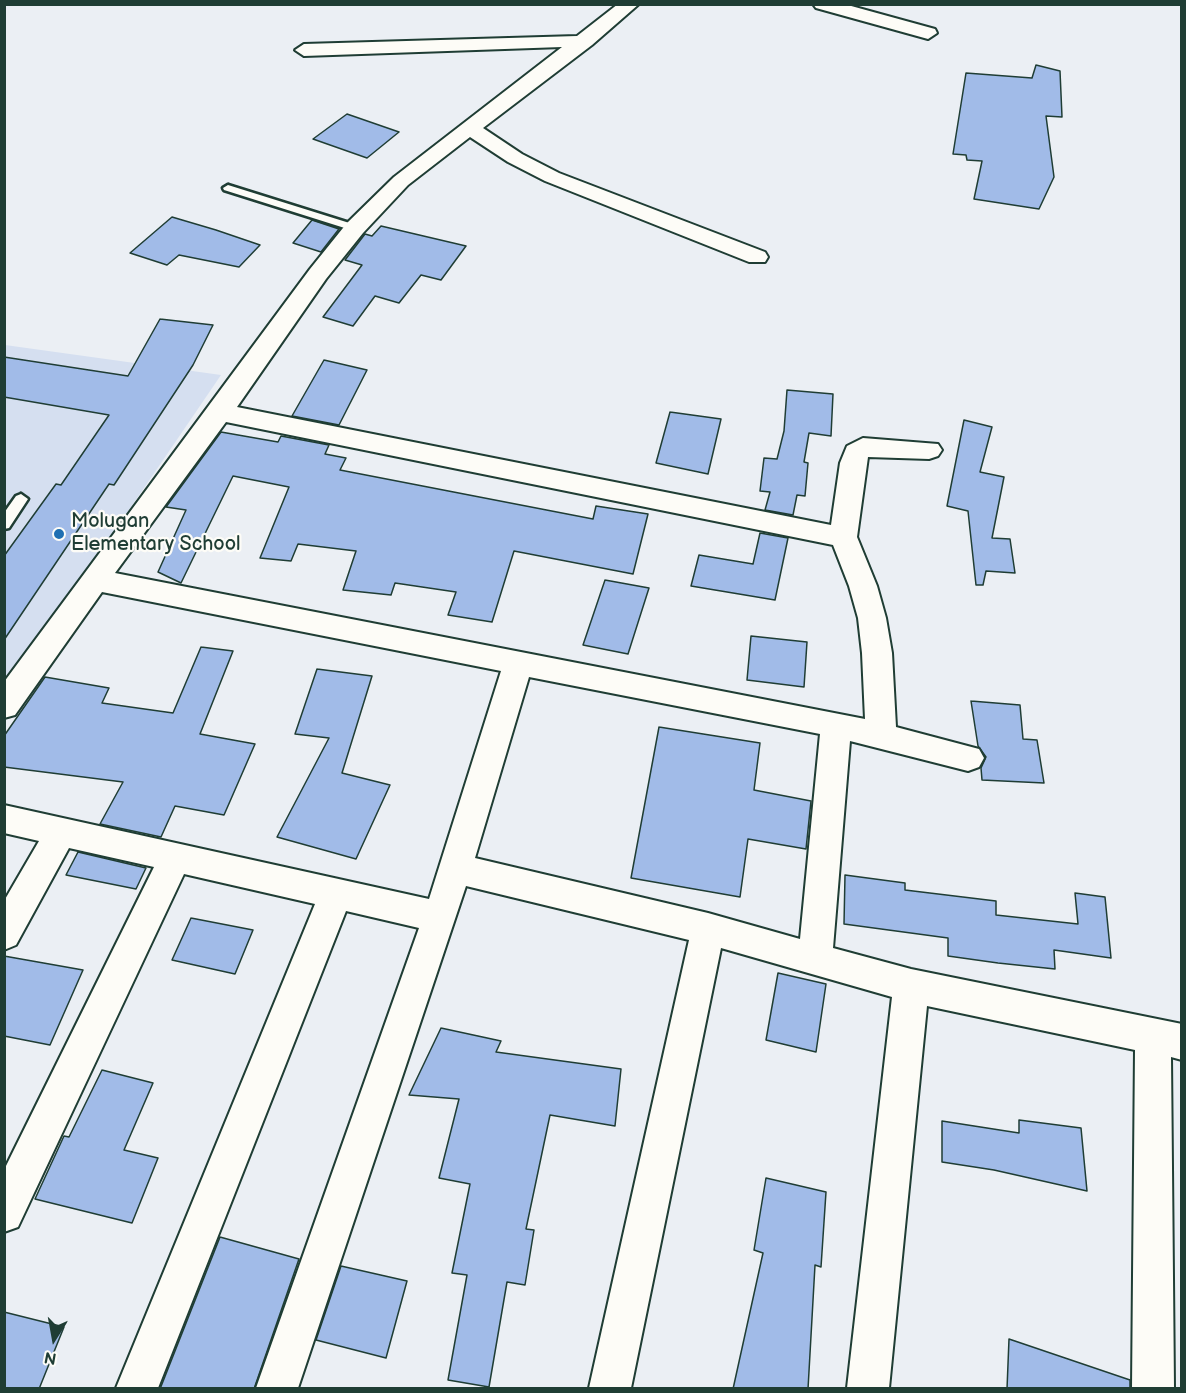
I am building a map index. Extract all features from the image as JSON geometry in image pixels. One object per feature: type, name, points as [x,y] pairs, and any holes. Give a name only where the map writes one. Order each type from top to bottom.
[{"type":"street","points":[[4,706],[95,579],[220,412],[318,274],[355,228],[401,181],[630,4]]},
{"type":"street","points":[[822,4],[928,33]]},
{"type":"street","points":[[304,50],[585,41]]},
{"type":"street","points":[[468,127],[515,158],[552,177],[757,257]]},
{"type":"street","points":[[220,412],[843,537]]},
{"type":"street","points":[[881,736],[877,653],[872,618],[863,586],[843,537],[852,463],[856,452],[863,447],[929,450]]},
{"type":"street","points":[[95,579],[836,725],[968,758]]},
{"type":"street","points":[[277,1389],[456,869],[519,662]]},
{"type":"street","points":[[815,957],[836,725]]},
{"type":"street","points":[[4,819],[440,917]]},
{"type":"street","points":[[4,934],[61,832]]},
{"type":"street","points":[[4,1213],[176,856]]},
{"type":"street","points":[[456,869],[708,929],[815,957],[911,986],[1167,1039],[1154,1389]]},
{"type":"street","points":[[137,1389],[336,893]]},
{"type":"street","points":[[610,1389],[708,929]]},
{"type":"street","points":[[868,1389],[911,986]]},
{"type":"lane","points":[[228,188],[355,228]]},
{"type":"lane","points":[[4,524],[21,499]]},
{"type":"shaded area","name":"Molugan Elementary School","points":[[5,345],[221,375],[5,692]]},
{"type":"building","points":[[1036,65],[1060,71],[1062,117],[1046,116],[1054,177],[1039,209],[974,199],[982,161],[967,160],[966,155],[953,154],[966,73],[1032,78]]},
{"type":"building","points":[[347,114],[399,132],[367,158],[313,139]]},
{"type":"building","points":[[172,217],[260,245],[239,267],[179,255],[167,265],[130,253]]},
{"type":"building","points":[[312,220],[339,229],[321,252],[293,243]]},
{"type":"building","points":[[381,226],[466,246],[441,280],[421,275],[399,303],[375,296],[353,326],[323,317],[362,265],[345,260],[365,234],[372,236]]},
{"type":"building","points":[[160,319],[213,325],[193,365],[114,485],[109,484],[4,640],[4,556],[56,484],[61,485],[109,415],[4,397],[4,357],[128,376]]},
{"type":"building","points":[[324,360],[367,370],[339,425],[292,416]]},
{"type":"building","points":[[787,390],[833,394],[831,436],[809,433],[804,462],[808,463],[805,496],[797,495],[793,515],[765,510],[770,492],[760,491],[764,458],[777,459],[784,431]]},
{"type":"building","points":[[670,412],[721,419],[708,474],[656,463]]},
{"type":"building","points":[[964,420],[992,427],[980,472],[1004,477],[992,538],[1010,539],[1015,573],[986,571],[983,585],[976,585],[968,511],[947,506]]},
{"type":"building","points":[[221,432],[278,442],[281,436],[329,445],[325,454],[346,458],[340,470],[593,519],[596,506],[648,514],[633,574],[514,551],[492,622],[448,615],[456,592],[395,583],[391,595],[343,590],[356,551],[298,544],[291,561],[260,558],[289,487],[233,476],[181,583],[158,572],[186,510],[166,507]]},
{"type":"building","points":[[760,533],[788,538],[775,600],[691,586],[699,555],[753,564]]},
{"type":"building","points":[[605,580],[649,588],[628,654],[583,645]]},
{"type":"building","points":[[751,636],[807,642],[804,687],[747,680]]},
{"type":"building","points":[[201,647],[233,651],[200,734],[255,744],[224,815],[175,806],[161,837],[100,824],[123,782],[4,767],[4,736],[45,677],[109,688],[102,703],[173,713]]},
{"type":"building","points":[[317,669],[372,676],[342,773],[390,785],[356,859],[277,837],[329,738],[295,734]]},
{"type":"building","points":[[971,701],[1020,705],[1023,739],[1037,740],[1044,783],[982,780],[981,768],[986,757],[978,746]]},
{"type":"building","points":[[659,727],[760,743],[754,790],[811,801],[806,849],[748,839],[740,897],[631,878]]},
{"type":"building","points":[[78,852],[146,868],[136,889],[66,875]]},
{"type":"building","points":[[845,875],[905,883],[905,890],[996,901],[996,915],[1078,924],[1075,893],[1105,897],[1111,958],[1054,950],[1055,969],[998,963],[948,956],[948,938],[844,924]]},
{"type":"building","points":[[191,918],[253,930],[235,974],[172,960]]},
{"type":"building","points":[[4,956],[83,970],[50,1045],[4,1036]]},
{"type":"building","points":[[778,973],[826,984],[816,1052],[766,1040]]},
{"type":"building","points":[[441,1028],[501,1041],[496,1052],[621,1069],[615,1126],[550,1115],[526,1229],[534,1230],[525,1285],[507,1282],[489,1387],[448,1380],[467,1275],[452,1273],[470,1184],[439,1178],[459,1099],[409,1095]]},
{"type":"building","points":[[102,1070],[153,1083],[124,1150],[158,1158],[132,1223],[35,1199],[64,1136],[69,1137]]},
{"type":"building","points":[[1019,1120],[1081,1128],[1087,1191],[994,1170],[942,1162],[942,1121],[1019,1133]]},
{"type":"building","points":[[766,1178],[826,1192],[821,1267],[815,1265],[808,1389],[733,1389],[763,1253],[754,1250]]},
{"type":"building","points":[[220,1237],[299,1259],[254,1389],[160,1389]]},
{"type":"building","points":[[341,1266],[407,1281],[386,1358],[316,1340]]},
{"type":"building","points":[[4,1312],[64,1327],[39,1389],[4,1389]]},
{"type":"building","points":[[1009,1339],[1130,1380],[1130,1389],[1007,1389]]},
{"type":"place","name":"Molugan Elementary School","points":[[59,534]]}]
